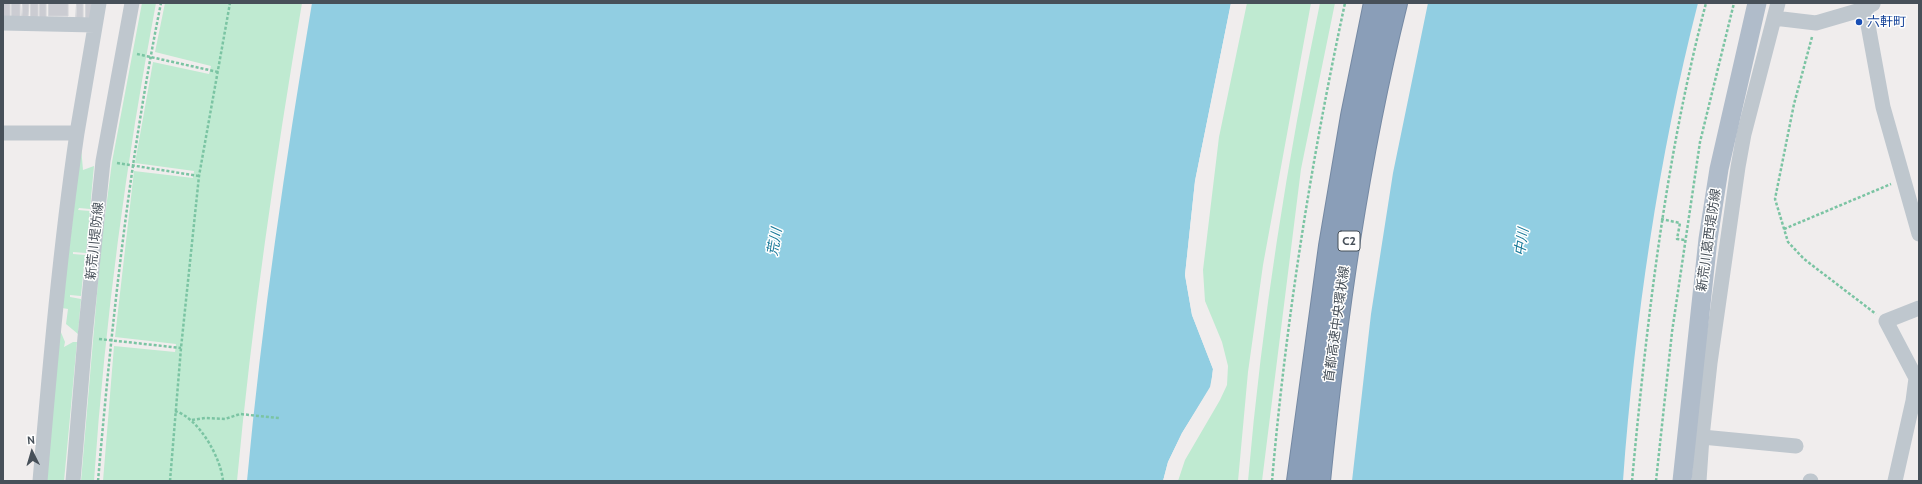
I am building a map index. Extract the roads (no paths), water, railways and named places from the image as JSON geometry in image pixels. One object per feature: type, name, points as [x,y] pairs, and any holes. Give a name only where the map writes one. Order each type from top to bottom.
[{"type":"highway","name":"首都高速中央環状線","points":[[1298,481],[1330,246],[1352,116],[1375,3]]},
{"type":"highway","name":"首都高速中央環状線","points":[[1319,481],[1328,389],[1355,204],[1372,111],[1396,3]]},
{"type":"main road","name":"新荒川葛西堤防線","points":[[1682,481],[1708,239],[1719,169],[1757,3]]},
{"type":"street","points":[[40,481],[54,313],[67,202],[99,3]]},
{"type":"street","name":"新荒川堤防線","points":[[73,481],[103,161],[132,3]]},
{"type":"street","points":[[1699,481],[1702,437],[1727,238],[1738,167],[1744,134],[1778,3]]},
{"type":"street","points":[[1774,18],[1816,23],[1868,5],[1883,106],[1919,234]]},
{"type":"street","points":[[3,23],[95,25]]},
{"type":"street","points":[[3,132],[77,133]]},
{"type":"street","points":[[1719,169],[1729,170],[1738,167]]},
{"type":"street","points":[[1895,481],[1914,401],[1916,378],[1886,321],[1919,308]]},
{"type":"street","points":[[1702,437],[1796,446]]},
{"type":"water","name":"荒川","points":[[312,3],[1231,3],[1195,181],[1185,275],[1192,315],[1213,369],[1211,387],[1182,433],[1168,462],[1163,481],[247,481],[275,242]]},
{"type":"water","name":"中川","points":[[1428,3],[1698,3],[1671,121],[1650,240],[1634,361],[1623,481],[1352,481],[1371,314],[1393,173]]},
{"type":"place","name":"六軒町","points":[[1859,22]]}]
